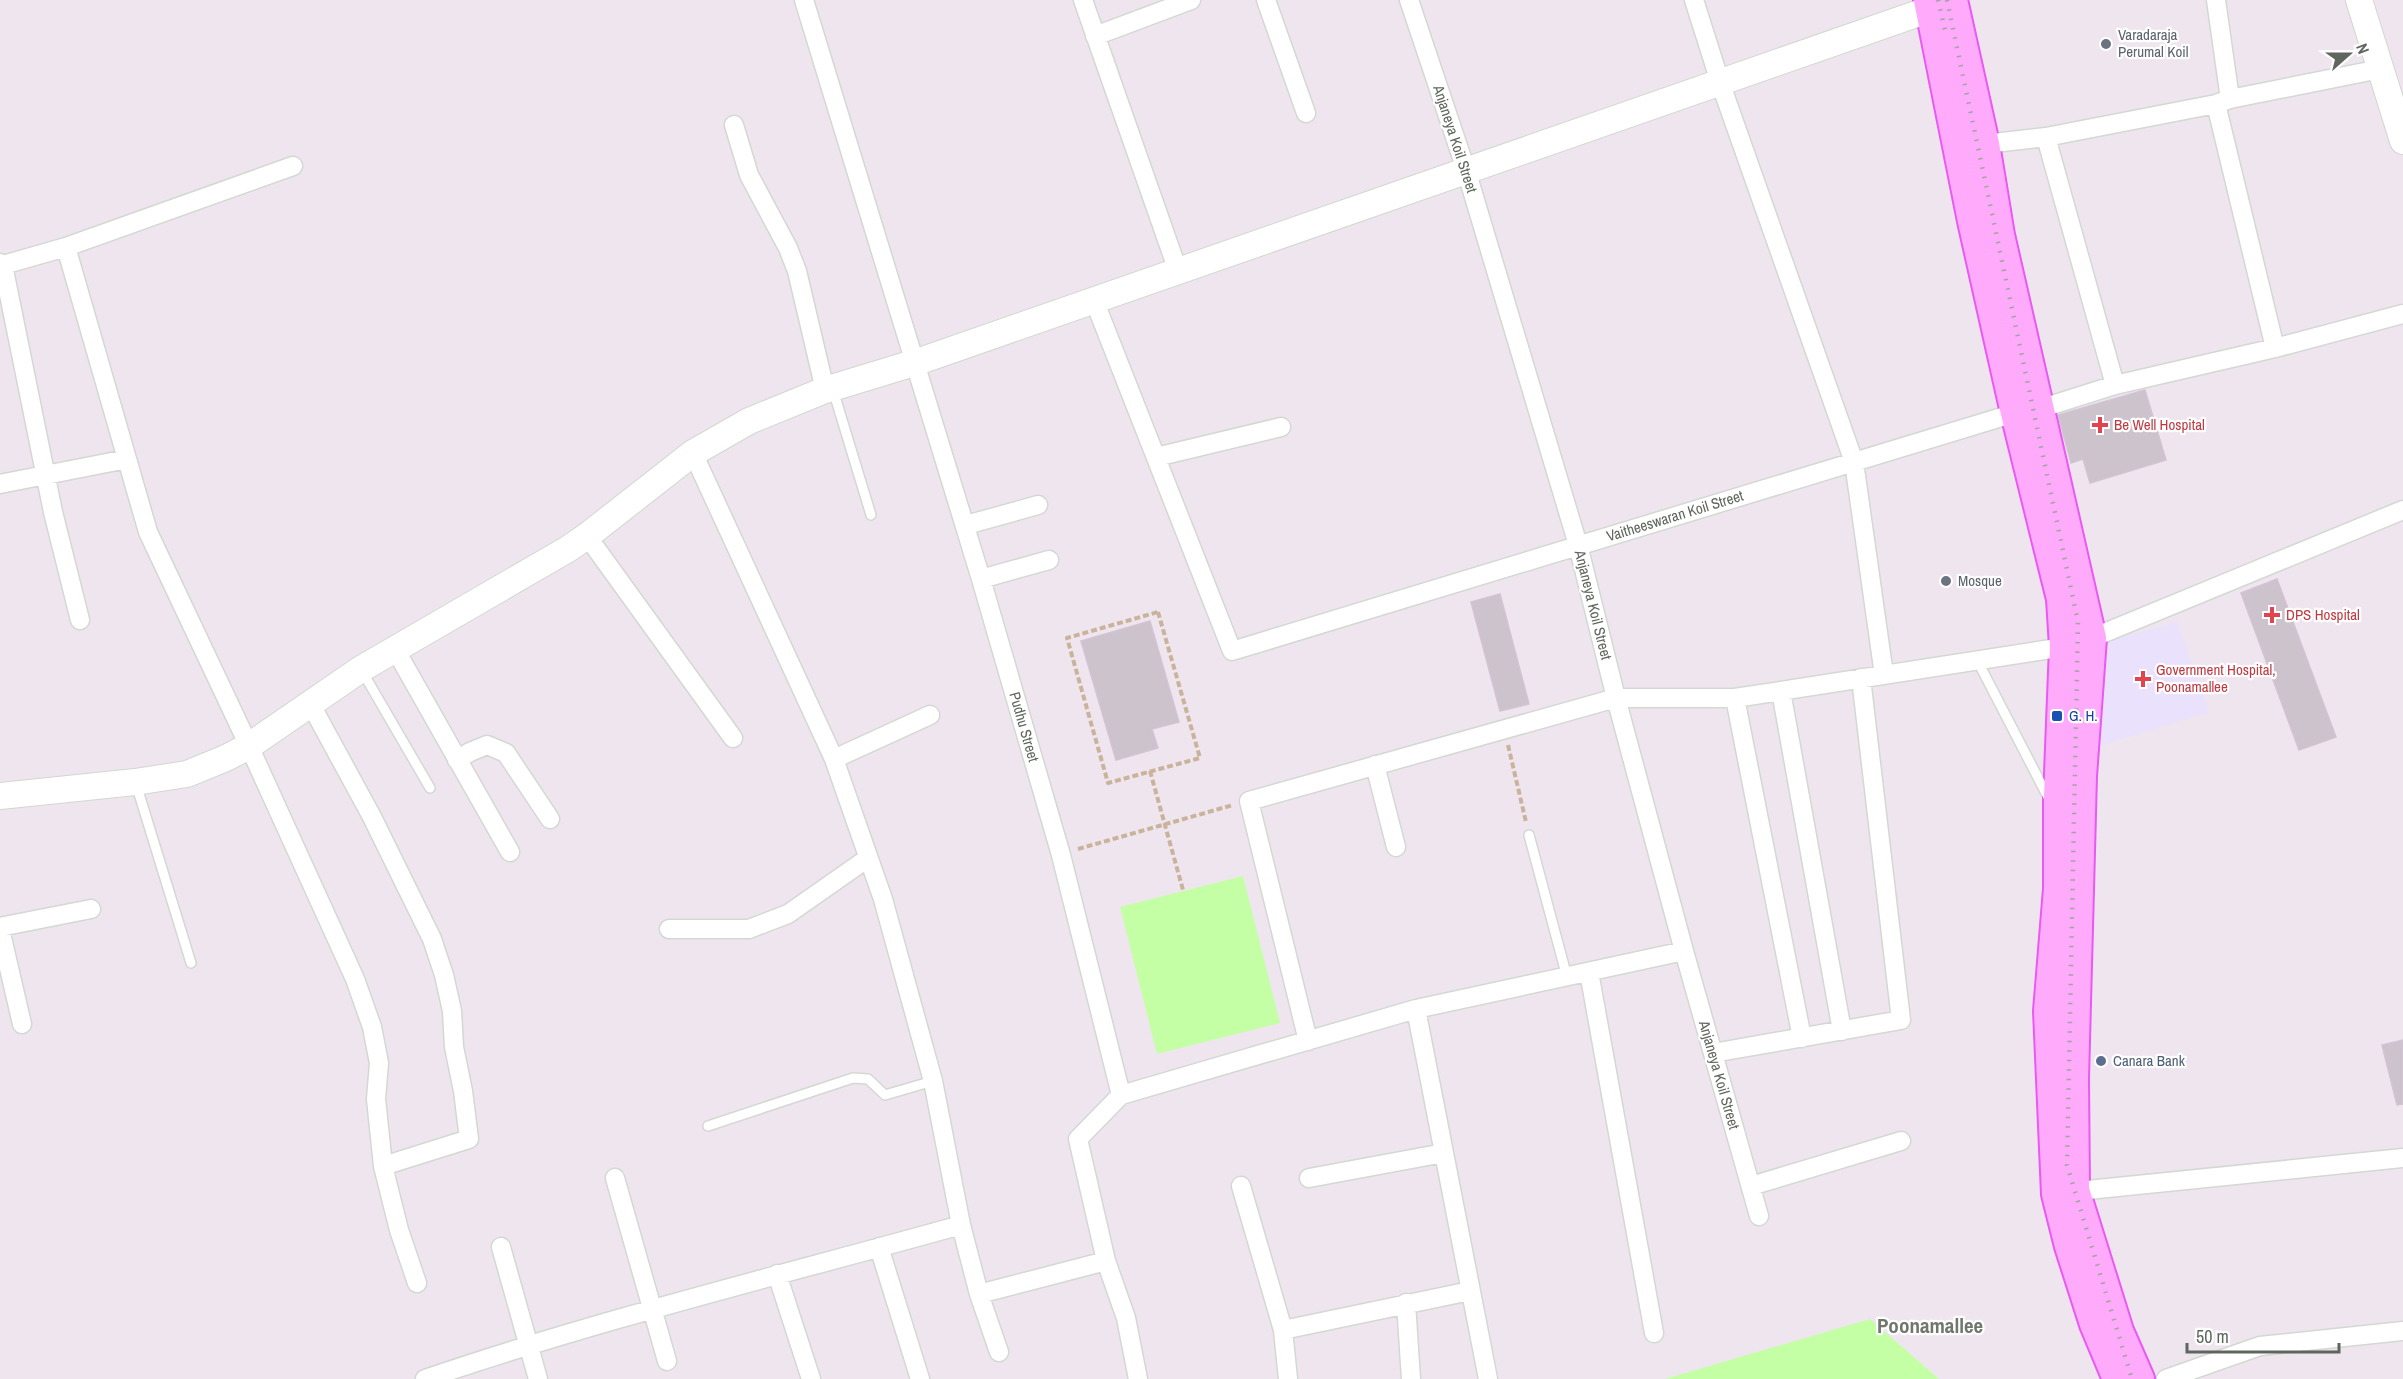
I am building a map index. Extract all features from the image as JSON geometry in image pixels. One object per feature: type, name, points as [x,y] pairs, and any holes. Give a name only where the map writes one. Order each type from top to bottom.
[{"type":"main road","points":[[1941,2],[1985,144],[2027,411],[2061,599],[2064,646],[2058,816],[2058,889],[2049,1011],[2069,1246],[2094,1324],[2117,1379]]},
{"type":"main road","points":[[1941,2],[1972,221],[2092,638],[2081,811],[2074,1079],[2066,1192],[2119,1331],[2140,1379]]},
{"type":"street","name":"Pudhu Street","points":[[804,0],[966,525],[1061,855],[1121,1095]]},
{"type":"street","points":[[1083,0],[1178,271]]},
{"type":"street","points":[[1095,36],[1191,0]]},
{"type":"street","points":[[1266,0],[1306,113]]},
{"type":"street","name":"Anjaneya Koil Street","points":[[1409,0],[1466,171],[1578,546],[1684,951],[1760,1216]]},
{"type":"street","points":[[1694,0],[1720,82],[1854,462],[1884,675]]},
{"type":"street","points":[[2216,0],[2223,101],[2275,348]]},
{"type":"street","points":[[2359,0],[2403,141]]},
{"type":"street","points":[[0,796],[135,782],[187,774],[249,746],[361,669],[587,536],[693,453],[749,421],[829,389],[917,362],[1466,171],[1941,2]]},
{"type":"street","points":[[1985,144],[2046,137],[2380,69]]},
{"type":"street","points":[[734,125],[749,175],[797,271],[829,389]]},
{"type":"street","points":[[2046,137],[2115,385]]},
{"type":"street","points":[[80,620],[53,512],[2,264],[66,248],[293,166]]},
{"type":"street","points":[[66,248],[148,532],[356,979],[372,1027],[379,1063],[376,1099],[383,1166],[399,1230],[417,1283]]},
{"type":"street","points":[[1094,300],[1156,457],[1281,426]]},
{"type":"street","name":"Vaitheeswaran Koil Street","points":[[1156,457],[1232,651],[2115,385],[2275,348],[2403,314]]},
{"type":"street","points":[[693,453],[834,759],[883,899],[933,1081],[961,1225],[979,1294],[999,1352]]},
{"type":"street","points":[[0,484],[127,459]]},
{"type":"street","points":[[966,525],[1038,505]]},
{"type":"street","points":[[1308,1041],[1249,801],[1616,698],[1735,698],[2064,646],[2092,638],[2403,510]]},
{"type":"street","points":[[587,536],[733,738]]},
{"type":"street","points":[[981,579],[1049,560]]},
{"type":"street","points":[[395,649],[510,852]]},
{"type":"street","points":[[1713,1053],[1901,1020],[1861,678]]},
{"type":"street","points":[[1781,691],[1842,1031]]},
{"type":"street","points":[[1735,698],[1802,1038]]},
{"type":"street","points":[[310,703],[372,817],[432,939],[444,975],[452,1011],[454,1047],[469,1139],[383,1166]]},
{"type":"street","points":[[834,759],[930,715]]},
{"type":"street","points":[[457,760],[487,745],[506,753],[550,819]]},
{"type":"street","points":[[1375,765],[1396,847]]},
{"type":"street","points":[[669,929],[749,929],[788,914],[868,858]]},
{"type":"street","points":[[22,1024],[0,928],[91,909]]},
{"type":"street","points":[[1138,1379],[1126,1318],[1106,1261],[1078,1139],[1121,1095],[1416,1009],[1684,951]]},
{"type":"street","points":[[1589,972],[1654,1333]]},
{"type":"street","points":[[1416,1009],[1488,1379]]},
{"type":"street","points":[[1751,1186],[1900,1141]]},
{"type":"street","points":[[1309,1178],[1444,1153]]},
{"type":"street","points":[[2066,1192],[2403,1158]]},
{"type":"street","points":[[615,1178],[667,1361]]},
{"type":"street","points":[[1241,1186],[1283,1330],[1288,1379]]},
{"type":"street","points":[[425,1379],[528,1345],[653,1309],[961,1225]]},
{"type":"street","points":[[501,1247],[538,1379]]},
{"type":"street","points":[[879,1247],[920,1379]]},
{"type":"street","points":[[979,1294],[1106,1261]]},
{"type":"street","points":[[777,1274],[811,1379]]},
{"type":"street","points":[[1283,1330],[1470,1291]]},
{"type":"street","points":[[1406,1303],[1411,1379]]},
{"type":"street","points":[[2166,1379],[2260,1346],[2403,1330]]},
{"type":"lane","points":[[829,389],[871,515]]},
{"type":"lane","points":[[1977,660],[2058,816]]},
{"type":"lane","points":[[361,669],[430,788]]},
{"type":"lane","points":[[135,782],[191,963]]},
{"type":"lane","points":[[1529,835],[1567,977]]},
{"type":"lane","points":[[708,1126],[853,1078],[868,1079],[885,1095],[933,1081]]},
{"type":"path","points":[[1158,612],[1200,758],[1150,771],[1108,783],[1067,638],[1158,612]]},
{"type":"path","points":[[1504,730],[1529,835]]},
{"type":"path","points":[[1150,771],[1183,890]]},
{"type":"path","points":[[1097,843],[1249,801]]},
{"type":"shaded area","name":"Government Hospital, Poonamallee","points":[[2177,622],[2209,712],[2081,752],[2091,646]]},
{"type":"shaded area","points":[[1243,876],[1280,1023],[1157,1054],[1120,907]]},
{"type":"shaded area","points":[[1870,1319],[1939,1379],[1665,1379]]},
{"type":"building","points":[[2145,390],[2166,460],[2090,483],[2083,459],[2071,463],[2058,415]]},
{"type":"building","points":[[2277,579],[2336,737],[2299,750],[2241,593]]},
{"type":"building","points":[[1500,594],[1529,704],[1500,711],[1471,602]]},
{"type":"building","points":[[1150,621],[1179,722],[1152,729],[1158,748],[1116,760],[1081,641]]},
{"type":"building","points":[[2403,1040],[2403,1104],[2397,1105],[2382,1045]]},
{"type":"railway","points":[[1938,0],[1945,30]]},
{"type":"railway","points":[[1947,0],[2078,622],[2067,1165],[2132,1379]]},
{"type":"place","name":"Varadaraja Perumal Koil","points":[[2106,44]]},
{"type":"place","name":"Be Well Hospital","points":[[2100,425]]},
{"type":"place","name":"Mosque","points":[[1946,581]]},
{"type":"place","name":"DPS Hospital","points":[[2272,615]]},
{"type":"place","name":"Government Hospital, Poonamallee","points":[[2143,679]]},
{"type":"place","name":"G. H.","points":[[2057,716]]},
{"type":"place","name":"Canara Bank","points":[[2101,1061]]},
{"type":"district","name":"Poonamallee","points":[[1930,1326]]}]
